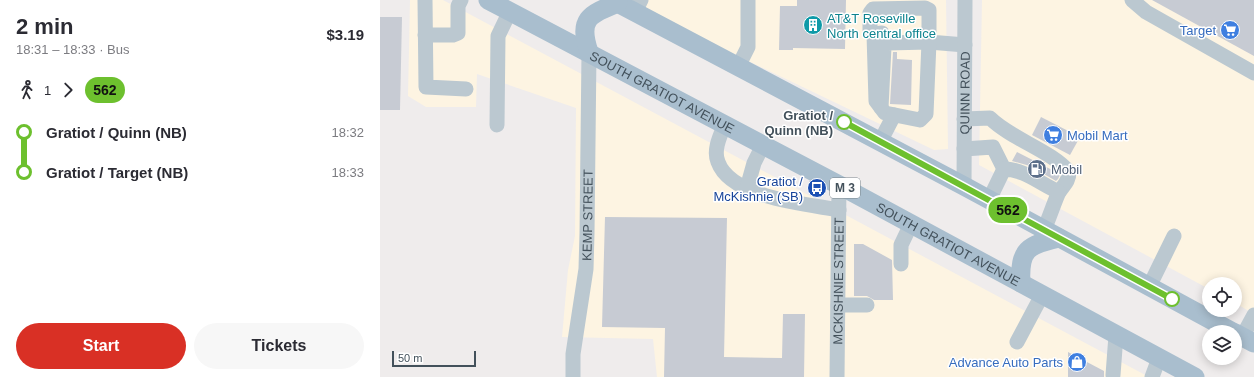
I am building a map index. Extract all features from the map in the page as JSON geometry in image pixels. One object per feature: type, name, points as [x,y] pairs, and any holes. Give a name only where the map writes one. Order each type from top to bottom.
[{"type":"main road","points":[[588,52],[584,37],[584,27],[588,18],[596,11],[615,2],[638,6],[738,67],[964,186],[1220,325]]},
{"type":"main road","name":"SOUTH GRATIOT AVENUE","points":[[498,4],[839,185],[1195,377]]},
{"type":"main road","points":[[1021,283],[1020,269],[1022,258],[1029,248],[1051,234]]},
{"type":"street","points":[[425,0],[426,88],[466,89]]},
{"type":"street","points":[[425,35],[455,35],[458,33],[458,6],[461,0]]},
{"type":"street","points":[[738,67],[748,47],[748,0]]},
{"type":"street","name":"QUINN ROAD","points":[[964,186],[965,0]]},
{"type":"street","points":[[1132,0],[1146,12],[1254,73]]},
{"type":"street","points":[[497,125],[498,4]]},
{"type":"street","points":[[924,8],[929,10],[929,38],[926,114],[920,120],[885,114],[876,101],[874,34],[870,30],[870,13],[873,9],[924,8]]},
{"type":"street","points":[[874,34],[929,38],[965,45]]},
{"type":"street","points":[[881,108],[884,47],[887,43],[929,38]]},
{"type":"street","name":"KEMP STREET","points":[[573,377],[573,354],[586,269],[588,52]]},
{"type":"street","points":[[880,142],[894,115]]},
{"type":"street","points":[[964,119],[990,118],[1000,128],[1065,168],[1069,172],[1069,178],[1066,185],[1059,192],[1051,234]]},
{"type":"street","points":[[725,124],[717,143],[717,161],[725,175],[747,188],[770,197],[839,210]]},
{"type":"street","points":[[1000,128],[993,147],[1004,168]]},
{"type":"street","points":[[747,188],[754,163],[763,145]]},
{"type":"street","points":[[964,149],[993,147]]},
{"type":"street","points":[[1004,168],[1024,174],[1059,192]]},
{"type":"street","points":[[990,200],[1004,168]]},
{"type":"street","name":"MCKISHNIE STREET","points":[[837,377],[839,185]]},
{"type":"street","points":[[901,264],[901,245],[911,224]]},
{"type":"street","points":[[1149,287],[1174,236]]},
{"type":"street","points":[[1017,342],[1042,295]]},
{"type":"street","points":[[838,305],[867,305]]},
{"type":"street","points":[[1242,334],[1254,315]]},
{"type":"street","points":[[1113,375],[1116,335]]},
{"type":"street","points":[[1152,377],[1159,358]]},
{"type":"shaded area","points":[[410,0],[443,0],[1149,377],[657,377],[653,339],[562,337],[568,270],[575,236],[576,108],[477,74],[476,107],[426,107],[408,96]]},
{"type":"shaded area","points":[[621,0],[946,0],[948,149],[934,150]]},
{"type":"shaded area","points":[[982,0],[1254,0],[1254,314],[1242,307],[1242,277],[1202,277],[1202,285],[979,165]]},
{"type":"building","name":"AT&T Roseville North central office","points":[[797,0],[846,0],[845,49],[793,48],[793,50],[779,50],[780,6],[797,6]]},
{"type":"building","name":"Target","points":[[1152,0],[1254,0],[1254,56]]},
{"type":"building","points":[[380,17],[402,17],[400,110],[380,110]]},
{"type":"building","points":[[893,52],[897,52],[897,59],[912,60],[911,105],[890,104]]},
{"type":"building","points":[[1041,117],[1080,137],[1070,155],[1032,135]]},
{"type":"building","points":[[1017,152],[1058,173],[1060,175],[1058,179],[1056,181],[1030,166],[1012,161]]},
{"type":"building","points":[[605,217],[727,218],[724,357],[782,358],[783,314],[805,314],[804,377],[664,377],[665,328],[602,327]]},
{"type":"building","points":[[854,244],[863,244],[892,260],[893,300],[874,300],[867,296],[854,296]]},
{"type":"building","name":"Advance Auto Parts","points":[[1068,352],[1104,371],[1104,377],[1068,377]]},
{"type":"bus line","name":"562","points":[[844,122],[1172,299]]},
{"type":"place","name":"AT&T Roseville North central office","points":[[813,25]]},
{"type":"place","name":"Target","points":[[1230,30]]},
{"type":"place","name":"Gratiot / Quinn (NB)","points":[[844,122]]},
{"type":"place","name":"Mobil Mart","points":[[1053,135]]},
{"type":"place","name":"Mobil","points":[[1037,169]]},
{"type":"place","name":"Gratiot / McKishnie (SB)","points":[[817,188]]},
{"type":"place","name":"Advance Auto Parts","points":[[1077,362]]}]
